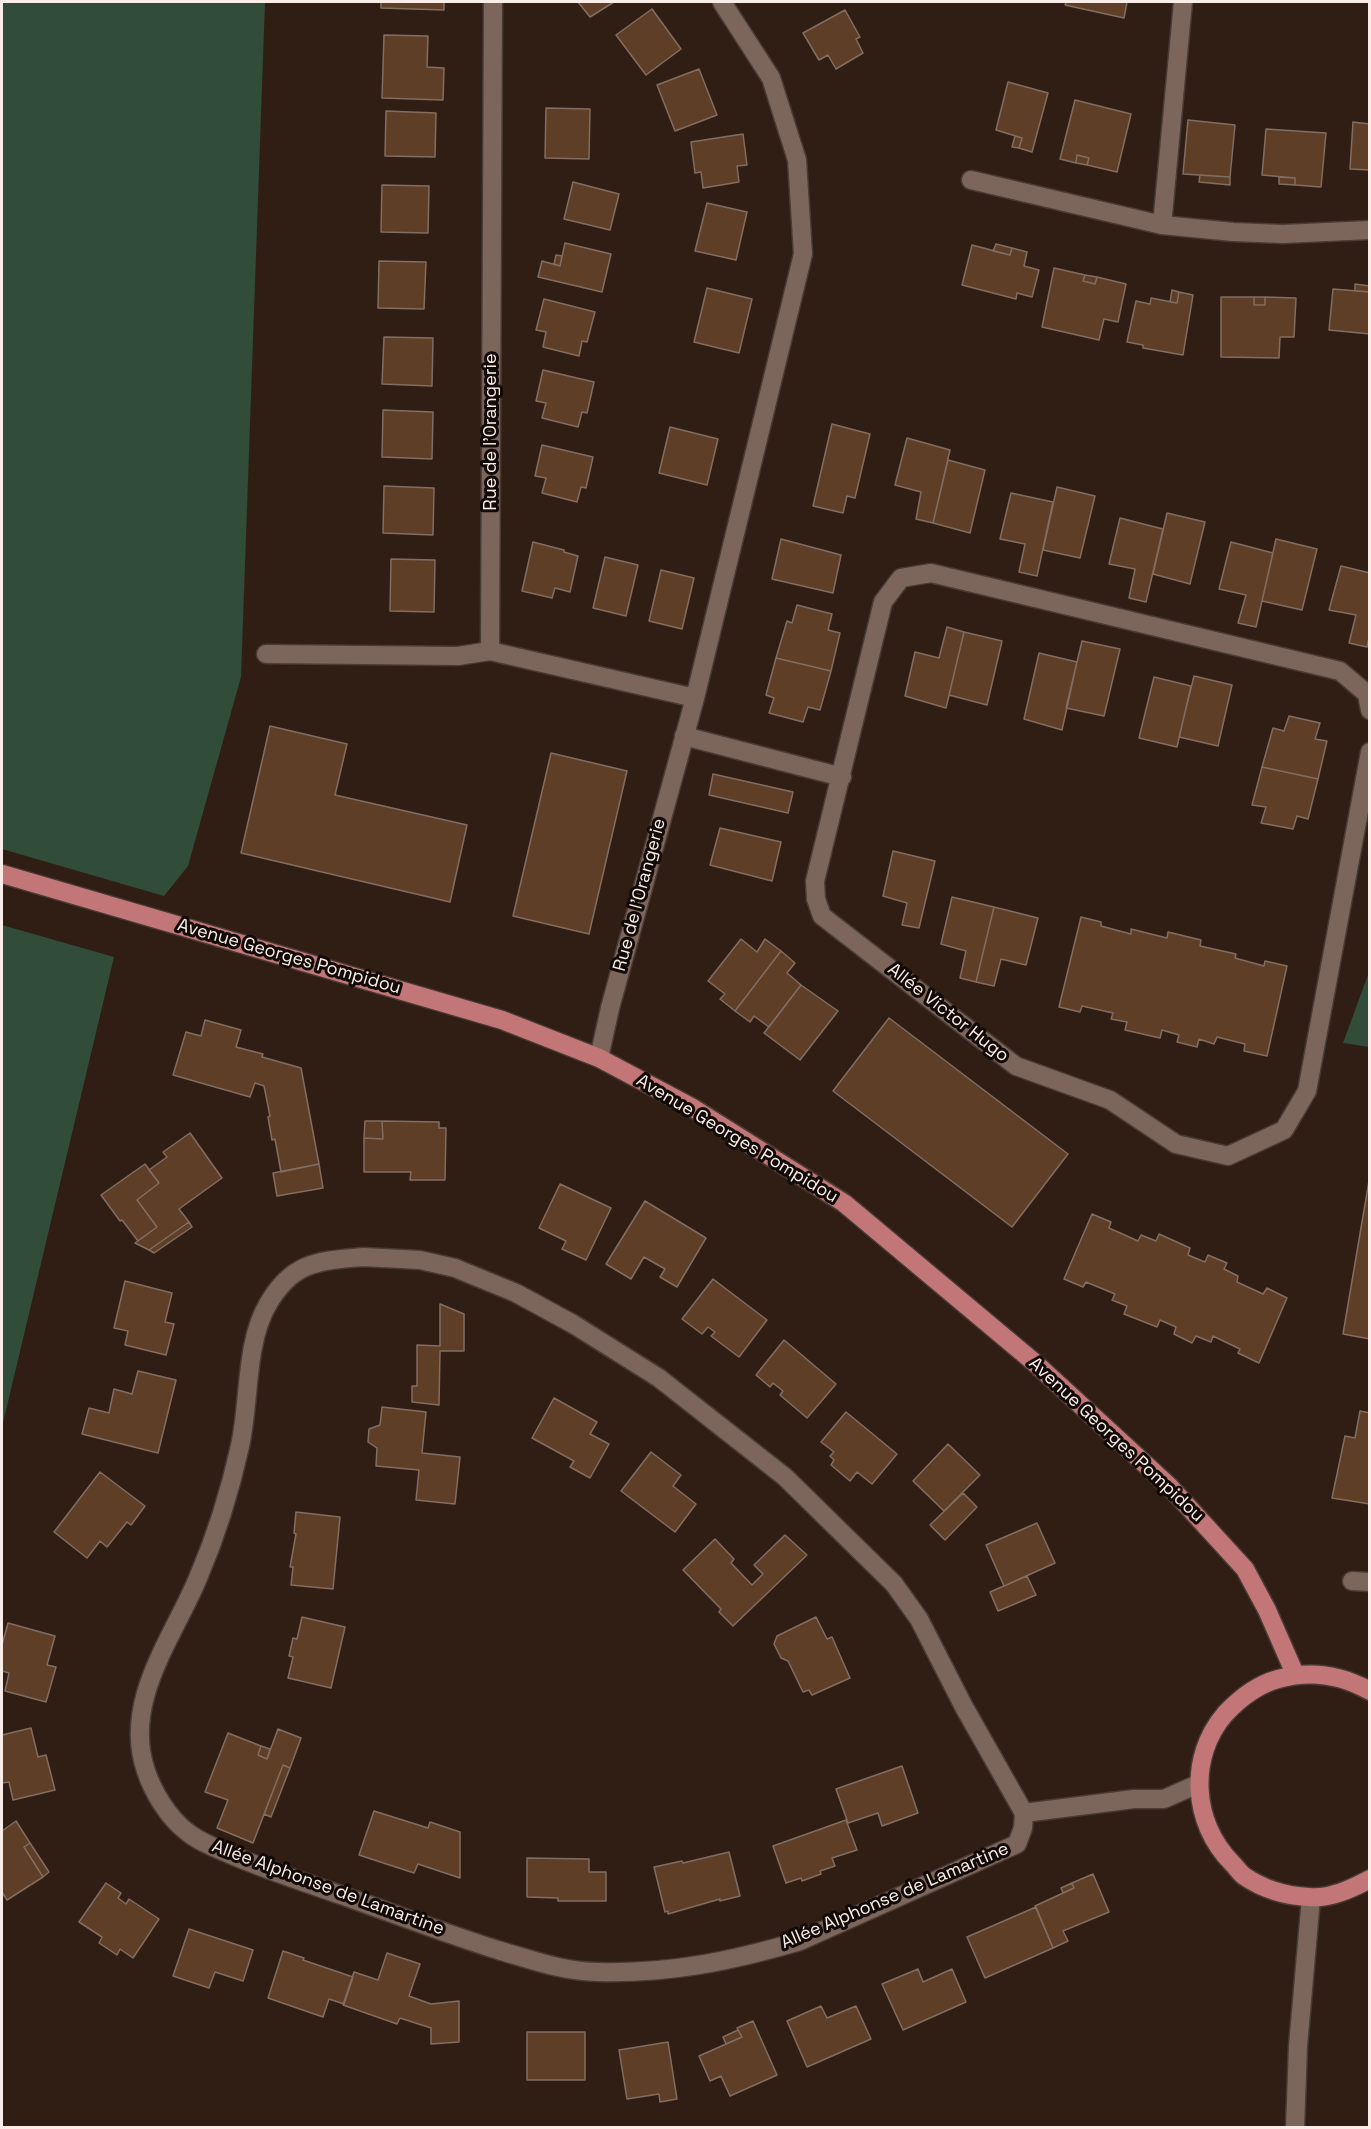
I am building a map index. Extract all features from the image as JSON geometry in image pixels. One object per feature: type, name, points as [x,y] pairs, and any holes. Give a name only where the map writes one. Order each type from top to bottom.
[{"type":"main road","name":"Avenue Georges Pompidou","points":[[2,874],[502,1020],[599,1058],[693,1108],[844,1203],[1035,1363],[1170,1487],[1245,1569],[1267,1610],[1295,1674]]},
{"type":"main road","points":[[1370,1691],[1353,1682],[1325,1674],[1295,1674],[1264,1683],[1238,1700],[1217,1724],[1203,1752],[1198,1784],[1204,1819],[1220,1851],[1244,1876],[1276,1892],[1311,1898],[1346,1892],[1370,1879]]},
{"type":"street","name":"Rue de l'Orangerie","points":[[490,651],[493,2]]},
{"type":"street","name":"Rue de l'Orangerie","points":[[599,1058],[613,997],[695,698],[803,254],[797,160],[771,78],[722,2]]},
{"type":"street","points":[[1162,225],[1183,2]]},
{"type":"street","points":[[971,180],[1162,225],[1283,234],[1370,230]]},
{"type":"street","name":"Allée Victor Hugo","points":[[1370,710],[1367,694],[1340,671],[931,573],[901,578],[883,602],[815,881],[816,899],[822,916],[1016,1066],[1110,1100],[1176,1144],[1228,1156],[1284,1130],[1307,1091],[1370,752]]},
{"type":"street","points":[[266,654],[458,656],[490,651],[695,698]]},
{"type":"street","points":[[684,736],[842,777]]},
{"type":"street","name":"Allée Alphonse de Lamartine","points":[[363,1257],[420,1260],[455,1268],[516,1293],[573,1324],[659,1378],[785,1477],[894,1584],[919,1619],[964,1707],[1024,1813],[1023,1828],[1017,1844],[800,1941],[764,1952],[686,1969],[595,1972],[560,1967],[481,1944],[249,1863],[188,1833],[163,1804],[145,1770],[141,1747],[141,1709],[156,1665],[198,1579],[226,1498],[240,1445],[252,1355],[258,1328],[267,1305],[289,1277],[303,1267],[323,1260],[363,1257]]},
{"type":"street","points":[[1024,1813],[1134,1799],[1164,1799],[1198,1784]]},
{"type":"street","points":[[1295,2127],[1298,2046],[1311,1898]]},
{"type":"green space","points":[[2,2],[265,2],[241,677],[188,866],[164,896],[2,849]]},
{"type":"green space","points":[[2,925],[114,957],[2,1427]]},
{"type":"green space","points":[[1369,972],[1369,1047],[1343,1043]]},
{"type":"building","points":[[381,2],[444,2],[444,10],[381,8]]},
{"type":"building","points":[[578,2],[614,2],[590,17]]},
{"type":"building","points":[[1066,2],[1127,2],[1124,18],[1065,5]]},
{"type":"building","points":[[652,9],[681,49],[646,75],[616,35]]},
{"type":"building","points":[[845,10],[860,37],[856,39],[863,53],[836,69],[828,55],[819,60],[803,33]]},
{"type":"building","points":[[384,35],[428,36],[427,67],[444,68],[443,100],[382,98]]},
{"type":"building","points":[[699,69],[717,115],[675,131],[657,85]]},
{"type":"building","points":[[1008,82],[1048,93],[1032,152],[1019,148],[1022,138],[996,130]]},
{"type":"building","points":[[1075,100],[1131,114],[1117,172],[1087,165],[1089,158],[1077,155],[1076,163],[1060,159]]},
{"type":"building","points":[[546,108],[590,109],[589,159],[545,158]]},
{"type":"building","points":[[386,111],[436,113],[435,157],[385,156]]},
{"type":"building","points":[[1188,120],[1235,125],[1230,177],[1183,174]]},
{"type":"building","points":[[1353,122],[1370,124],[1370,170],[1350,169]]},
{"type":"building","points":[[1266,129],[1326,133],[1321,187],[1295,185],[1295,178],[1262,175]]},
{"type":"building","points":[[743,134],[747,165],[737,166],[739,182],[703,188],[701,172],[695,173],[691,142]]},
{"type":"building","points":[[1015,136],[1022,138],[1019,148],[1012,147]]},
{"type":"building","points":[[1077,155],[1089,158],[1087,165],[1076,163]]},
{"type":"building","points":[[1200,175],[1230,177],[1230,185],[1199,182]]},
{"type":"building","points":[[1279,177],[1295,178],[1295,185],[1279,184]]},
{"type":"building","points":[[573,182],[619,194],[610,230],[564,219]]},
{"type":"building","points":[[382,185],[429,186],[428,233],[381,232]]},
{"type":"building","points":[[707,203],[747,212],[736,260],[695,251]]},
{"type":"building","points":[[565,243],[611,254],[602,292],[538,277],[542,261],[560,266]]},
{"type":"building","points":[[996,244],[1012,248],[1010,255],[993,251]]},
{"type":"building","points":[[972,245],[1010,255],[1012,248],[1027,252],[1024,266],[1039,270],[1032,297],[1017,293],[1016,299],[962,285]]},
{"type":"building","points":[[556,255],[562,256],[560,266],[554,264]]},
{"type":"building","points":[[379,261],[426,262],[424,309],[378,308]]},
{"type":"building","points":[[1054,268],[1085,275],[1083,281],[1095,284],[1097,277],[1126,284],[1118,322],[1104,319],[1099,340],[1042,327]]},
{"type":"building","points":[[1085,275],[1097,277],[1095,284],[1083,281]]},
{"type":"building","points":[[1355,284],[1370,286],[1370,292],[1355,291]]},
{"type":"building","points":[[707,288],[752,299],[739,353],[694,342]]},
{"type":"building","points":[[1333,289],[1370,292],[1370,334],[1329,330]]},
{"type":"building","points":[[1172,290],[1179,292],[1177,303],[1170,302]]},
{"type":"building","points":[[1179,292],[1193,295],[1183,355],[1143,348],[1143,345],[1127,342],[1136,301],[1150,304],[1151,298],[1177,303]]},
{"type":"building","points":[[1221,297],[1254,297],[1254,305],[1265,305],[1265,297],[1296,298],[1294,337],[1280,337],[1279,358],[1221,357]]},
{"type":"building","points":[[1254,297],[1265,297],[1265,305],[1254,305]]},
{"type":"building","points":[[544,299],[595,312],[587,342],[582,341],[579,356],[543,347],[546,332],[536,330]]},
{"type":"building","points":[[384,337],[433,338],[432,386],[382,384]]},
{"type":"building","points":[[543,370],[594,382],[587,413],[582,412],[578,427],[542,418],[546,403],[536,401]]},
{"type":"building","points":[[383,410],[433,412],[432,459],[382,457]]},
{"type":"building","points":[[832,424],[870,434],[855,498],[847,496],[843,513],[813,506]]},
{"type":"building","points":[[670,427],[718,439],[707,485],[659,473]]},
{"type":"building","points":[[907,438],[950,450],[933,523],[916,519],[921,492],[895,485]]},
{"type":"building","points":[[542,445],[593,457],[586,488],[581,487],[577,502],[542,493],[546,478],[535,476]]},
{"type":"building","points":[[948,460],[985,470],[970,533],[933,523]]},
{"type":"building","points":[[384,486],[434,488],[433,535],[383,533]]},
{"type":"building","points":[[1057,487],[1095,496],[1080,558],[1043,550]]},
{"type":"building","points":[[1011,493],[1053,502],[1037,576],[1019,572],[1025,544],[1000,539]]},
{"type":"building","points":[[1167,513],[1205,522],[1190,584],[1153,574]]},
{"type":"building","points":[[1120,518],[1163,529],[1146,602],[1129,598],[1135,569],[1109,564]]},
{"type":"building","points":[[781,539],[841,555],[833,593],[772,579]]},
{"type":"building","points":[[1276,539],[1317,549],[1302,610],[1262,601]]},
{"type":"building","points":[[533,542],[578,556],[570,592],[555,588],[552,598],[522,591]]},
{"type":"building","points":[[1231,542],[1273,553],[1256,627],[1238,623],[1246,595],[1219,589]]},
{"type":"building","points":[[605,557],[638,565],[626,616],[593,608]]},
{"type":"building","points":[[391,559],[435,560],[434,612],[390,611]]},
{"type":"building","points":[[1341,566],[1370,573],[1370,633],[1367,647],[1349,643],[1356,615],[1329,610]]},
{"type":"building","points":[[661,570],[694,578],[682,629],[649,621]]},
{"type":"building","points":[[797,605],[832,614],[828,630],[840,633],[831,671],[776,658],[787,621],[792,623]]},
{"type":"building","points":[[947,627],[964,632],[946,708],[905,696],[915,652],[939,658]]},
{"type":"building","points":[[964,632],[1002,641],[987,705],[949,695]]},
{"type":"building","points":[[1082,641],[1120,649],[1104,716],[1066,708]]},
{"type":"building","points":[[1039,653],[1077,662],[1062,730],[1024,719]]},
{"type":"building","points":[[776,658],[831,671],[820,710],[808,707],[803,722],[769,713],[774,698],[766,695]]},
{"type":"building","points":[[1194,676],[1232,685],[1218,746],[1179,737]]},
{"type":"building","points":[[1154,677],[1191,686],[1177,747],[1139,738]]},
{"type":"building","points":[[1289,716],[1320,723],[1315,739],[1327,741],[1318,779],[1262,767],[1273,728],[1284,731]]},
{"type":"building","points":[[270,726],[347,744],[335,795],[467,825],[450,902],[241,853]]},
{"type":"building","points":[[551,753],[627,771],[589,934],[513,916]]},
{"type":"building","points":[[1262,767],[1318,779],[1308,819],[1297,816],[1293,829],[1261,823],[1266,807],[1252,805]]},
{"type":"building","points":[[713,774],[793,792],[788,813],[709,795]]},
{"type":"building","points":[[720,828],[781,842],[772,881],[710,865]]},
{"type":"building","points":[[893,851],[935,861],[919,928],[902,925],[907,903],[883,896]]},
{"type":"building","points":[[952,897],[994,907],[976,982],[960,978],[966,951],[941,944]]},
{"type":"building","points":[[994,907],[1038,918],[1026,965],[1001,959],[994,986],[976,982]]},
{"type":"building","points":[[1081,917],[1101,922],[1101,926],[1131,934],[1131,929],[1167,938],[1168,932],[1201,940],[1200,946],[1236,954],[1235,958],[1264,966],[1265,961],[1287,966],[1267,1056],[1244,1051],[1245,1044],[1217,1037],[1214,1044],[1199,1039],[1197,1047],[1177,1042],[1179,1035],[1162,1030],[1160,1038],[1125,1030],[1127,1022],[1111,1019],[1113,1013],[1082,1006],[1080,1012],[1059,1007]]},
{"type":"building","points":[[741,939],[757,952],[765,939],[781,951],[735,1011],[720,999],[725,994],[708,981]]},
{"type":"building","points":[[781,951],[795,963],[787,973],[801,985],[769,1027],[754,1016],[750,1022],[735,1011]]},
{"type":"building","points":[[801,985],[838,1011],[800,1060],[764,1033]]},
{"type":"building","points":[[889,1018],[1068,1154],[1012,1227],[833,1091]]},
{"type":"building","points":[[205,1020],[241,1030],[236,1047],[301,1068],[319,1164],[281,1172],[275,1139],[272,1140],[264,1086],[255,1083],[250,1097],[173,1075],[186,1032],[201,1036]]},
{"type":"building","points":[[365,1121],[382,1121],[383,1139],[364,1138]]},
{"type":"building","points":[[382,1121],[439,1122],[439,1128],[446,1128],[445,1180],[410,1180],[411,1172],[364,1172],[364,1138],[383,1139]]},
{"type":"building","points":[[190,1133],[222,1178],[179,1209],[189,1222],[149,1250],[135,1243],[157,1227],[137,1200],[159,1183],[149,1170],[167,1157],[163,1152]]},
{"type":"building","points":[[145,1164],[159,1183],[137,1200],[157,1227],[138,1241],[101,1195]]},
{"type":"building","points":[[319,1164],[323,1188],[277,1196],[273,1173]]},
{"type":"building","points":[[1370,1175],[1370,1339],[1343,1334]]},
{"type":"building","points":[[560,1184],[611,1208],[586,1260],[562,1249],[566,1241],[539,1228]]},
{"type":"building","points":[[645,1201],[706,1238],[677,1287],[660,1277],[665,1269],[644,1257],[631,1279],[606,1264]]},
{"type":"building","points":[[1092,1214],[1111,1222],[1109,1228],[1138,1241],[1141,1235],[1156,1241],[1159,1234],[1190,1248],[1188,1255],[1205,1262],[1208,1255],[1227,1263],[1224,1269],[1238,1276],[1237,1282],[1263,1294],[1267,1288],[1287,1298],[1259,1363],[1238,1353],[1240,1349],[1213,1336],[1211,1342],[1196,1336],[1192,1343],[1174,1334],[1176,1327],[1160,1320],[1157,1327],[1124,1314],[1127,1306],[1112,1300],[1115,1294],[1086,1282],[1083,1287],[1064,1279]]},
{"type":"building","points":[[189,1222],[192,1227],[154,1253],[149,1250]]},
{"type":"building","points":[[713,1279],[767,1320],[739,1357],[711,1336],[715,1332],[708,1327],[702,1334],[682,1319]]},
{"type":"building","points":[[125,1281],[172,1293],[165,1322],[174,1324],[166,1355],[125,1345],[128,1331],[114,1328]]},
{"type":"building","points":[[440,1304],[464,1314],[464,1351],[440,1351],[439,1405],[412,1402],[412,1386],[417,1386],[417,1345],[440,1346]]},
{"type":"building","points":[[784,1340],[836,1384],[807,1418],[780,1395],[783,1391],[773,1383],[770,1387],[756,1375]]},
{"type":"building","points":[[138,1371],[176,1380],[158,1453],[82,1434],[89,1408],[109,1413],[114,1389],[132,1394]]},
{"type":"building","points":[[554,1398],[597,1422],[590,1434],[609,1444],[590,1478],[570,1467],[574,1461],[532,1438]]},
{"type":"building","points":[[382,1407],[426,1412],[422,1453],[460,1457],[455,1504],[416,1500],[419,1470],[376,1466],[377,1448],[368,1442],[369,1429],[380,1425]]},
{"type":"building","points":[[1360,1411],[1370,1413],[1370,1504],[1332,1498],[1345,1436],[1355,1438]]},
{"type":"building","points":[[846,1412],[897,1454],[872,1484],[857,1472],[850,1481],[831,1465],[834,1460],[830,1456],[834,1452],[821,1442]]},
{"type":"building","points":[[948,1444],[980,1475],[944,1511],[913,1481]]},
{"type":"building","points":[[651,1452],[681,1475],[673,1486],[696,1504],[675,1532],[621,1491]]},
{"type":"building","points":[[100,1472],[145,1506],[131,1525],[127,1522],[107,1547],[100,1541],[87,1558],[54,1532]]},
{"type":"building","points":[[963,1493],[977,1507],[945,1540],[930,1525]]},
{"type":"building","points":[[296,1512],[340,1517],[333,1589],[291,1585],[293,1567],[290,1567],[296,1534],[294,1533]]},
{"type":"building","points":[[1037,1523],[1055,1563],[1004,1586],[986,1545]]},
{"type":"building","points":[[785,1535],[807,1555],[733,1626],[719,1612],[721,1609],[683,1570],[715,1539],[734,1559],[731,1563],[752,1585],[763,1574],[754,1565]]},
{"type":"building","points":[[1027,1576],[1036,1595],[998,1611],[990,1592]]},
{"type":"building","points":[[302,1617],[345,1627],[331,1688],[288,1678],[293,1657],[289,1656],[293,1638],[297,1639]]},
{"type":"building","points":[[816,1617],[827,1639],[832,1637],[850,1678],[812,1695],[809,1690],[803,1692],[788,1661],[781,1658],[774,1644],[777,1636]]},
{"type":"building","points":[[8,1623],[55,1636],[47,1665],[56,1667],[46,1702],[5,1691],[9,1673],[2,1671],[2,1645]]},
{"type":"building","points":[[31,1728],[38,1757],[46,1755],[55,1790],[13,1800],[9,1782],[2,1783],[2,1735]]},
{"type":"building","points":[[278,1729],[301,1738],[290,1768],[283,1765],[253,1843],[217,1828],[228,1800],[205,1792],[228,1733],[261,1746],[258,1755],[267,1759]]},
{"type":"building","points":[[261,1746],[270,1749],[267,1759],[258,1755]]},
{"type":"building","points":[[283,1765],[290,1768],[271,1817],[264,1814]]},
{"type":"building","points":[[902,1766],[918,1813],[882,1826],[878,1813],[848,1823],[836,1789]]},
{"type":"building","points":[[374,1811],[428,1828],[430,1822],[460,1832],[460,1878],[418,1864],[414,1873],[359,1855]]},
{"type":"building","points":[[846,1820],[857,1850],[832,1858],[835,1866],[820,1871],[821,1874],[802,1881],[801,1878],[786,1883],[773,1846]]},
{"type":"building","points":[[16,1821],[30,1843],[24,1847],[43,1877],[7,1900],[2,1892],[2,1831]]},
{"type":"building","points":[[30,1843],[49,1872],[43,1877],[24,1847]]},
{"type":"building","points":[[729,1852],[740,1896],[720,1901],[720,1899],[668,1914],[668,1911],[665,1912],[654,1867]]},
{"type":"building","points":[[527,1858],[589,1859],[589,1872],[606,1872],[606,1901],[558,1901],[558,1898],[527,1897]]},
{"type":"building","points":[[1093,1874],[1109,1912],[1063,1931],[1068,1941],[1053,1948],[1035,1906],[1074,1888],[1072,1883]]},
{"type":"building","points":[[106,1883],[121,1893],[118,1898],[126,1904],[129,1899],[159,1919],[133,1958],[120,1949],[117,1955],[99,1943],[102,1937],[79,1922]]},
{"type":"building","points":[[1072,1883],[1074,1888],[1063,1893],[1061,1888]]},
{"type":"building","points":[[1036,1907],[1053,1948],[985,1978],[967,1937]]},
{"type":"building","points":[[189,1929],[253,1950],[243,1981],[215,1972],[209,1988],[173,1976]]},
{"type":"building","points":[[283,1951],[353,1977],[344,2004],[329,1999],[323,2017],[268,1998]]},
{"type":"building","points":[[387,1953],[420,1964],[409,1996],[431,2004],[459,2001],[459,2042],[431,2044],[431,2028],[400,2018],[397,2024],[343,2005],[354,1972],[378,1980]]},
{"type":"building","points":[[918,1969],[923,1982],[952,1969],[966,2002],[903,2030],[882,1984]]},
{"type":"building","points":[[821,2006],[827,2018],[856,2006],[871,2039],[807,2067],[787,2021]]},
{"type":"building","points":[[753,2021],[777,2075],[730,2096],[721,2076],[710,2081],[699,2056],[742,2037],[737,2028]]},
{"type":"building","points":[[738,2030],[742,2037],[726,2044],[723,2037]]},
{"type":"building","points":[[527,2032],[585,2032],[585,2080],[527,2080]]},
{"type":"building","points":[[668,2042],[677,2099],[660,2102],[659,2094],[627,2099],[619,2050]]}]
